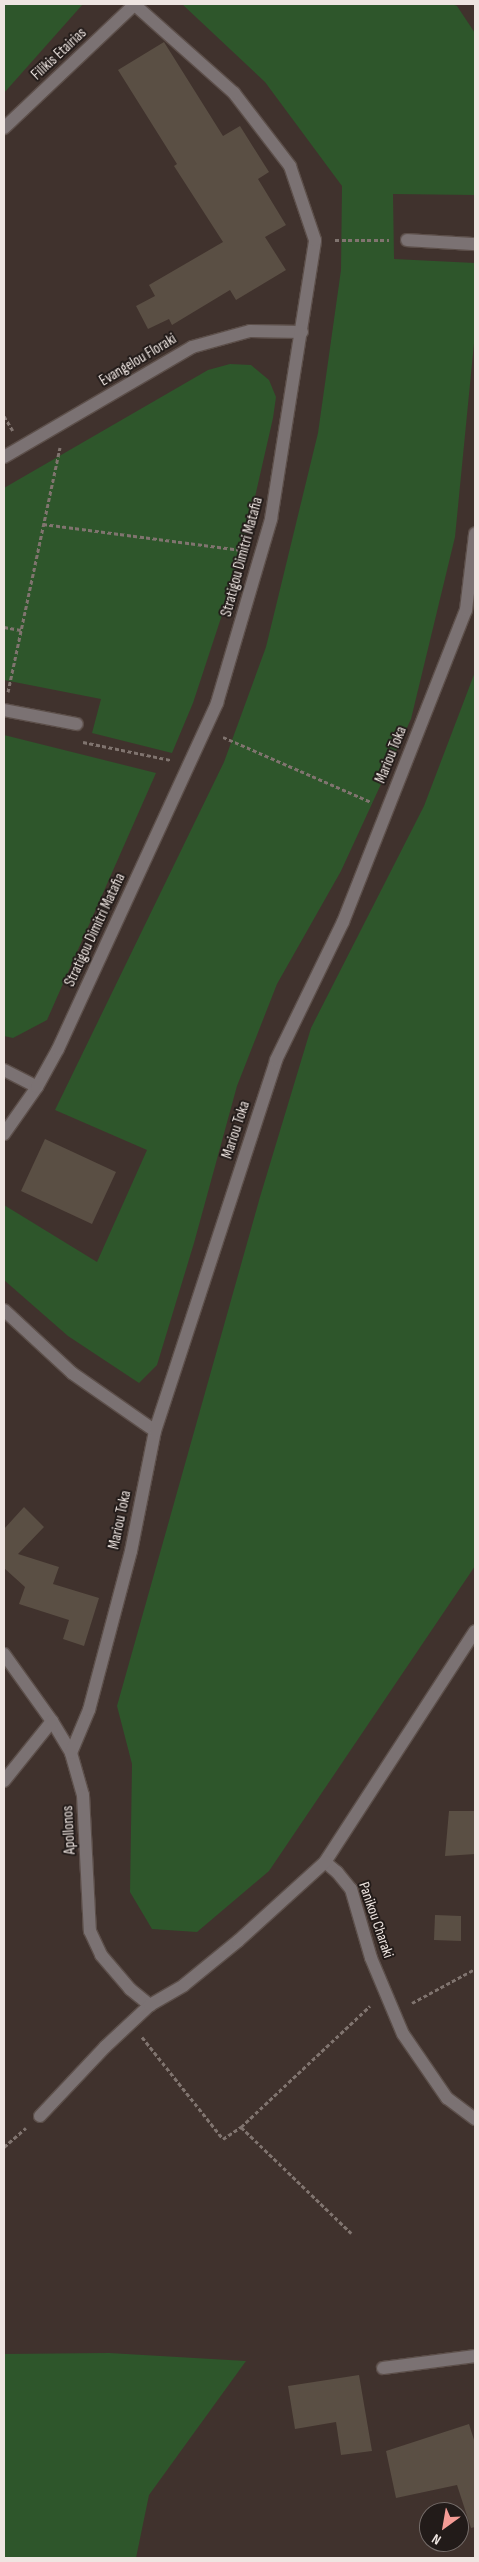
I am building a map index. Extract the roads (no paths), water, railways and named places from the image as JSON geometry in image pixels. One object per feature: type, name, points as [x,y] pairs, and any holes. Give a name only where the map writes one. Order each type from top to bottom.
[{"type":"street","name":"Filikis Etairias","points":[[4,128],[135,4]]},
{"type":"street","name":"Stratigou Dimitri Matafia","points":[[4,1134],[37,1087],[58,1049],[217,703],[272,519],[315,240],[290,166],[234,93],[135,4]]},
{"type":"street","points":[[407,240],[475,244]]},
{"type":"street","name":"Evangelou Floraki","points":[[4,457],[192,347],[250,332],[302,332]]},
{"type":"street","name":"Mariou Toka","points":[[71,1752],[92,1701],[130,1552],[156,1431],[276,1060],[343,922],[466,610],[475,534]]},
{"type":"street","points":[[4,710],[77,724]]},
{"type":"street","points":[[4,1070],[37,1087]]},
{"type":"street","points":[[4,1310],[72,1373],[156,1431]]},
{"type":"street","points":[[40,2116],[130,2023],[150,2005],[184,1985],[238,1941],[325,1862],[475,1631]]},
{"type":"street","name":"Apollonos","points":[[4,1654],[52,1721],[71,1752],[83,1795],[90,1930],[101,1955],[130,1989],[150,2005]]},
{"type":"street","points":[[4,1781],[52,1721]]},
{"type":"street","name":"Panikou Charaki","points":[[325,1862],[337,1872],[351,1890],[371,1958],[403,2034],[446,2098],[475,2120]]},
{"type":"street","points":[[383,2368],[475,2356]]}]
